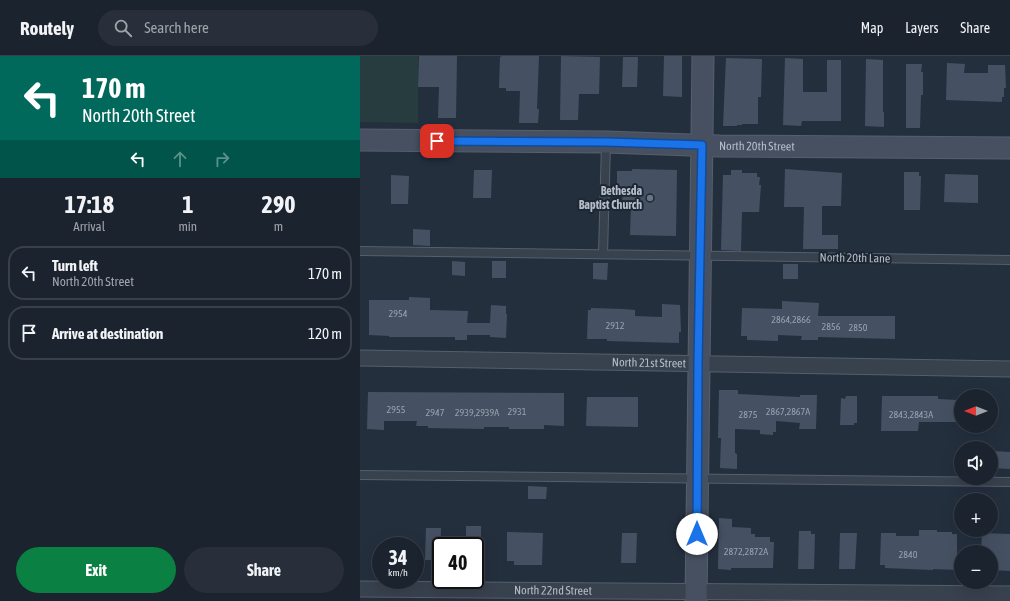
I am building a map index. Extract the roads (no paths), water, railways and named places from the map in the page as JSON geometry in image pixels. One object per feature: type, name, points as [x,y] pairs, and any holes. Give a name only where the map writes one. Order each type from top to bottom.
[{"type":"main road","points":[[696,596],[703,56]]},
{"type":"main road","name":"North 20th Street","points":[[360,140],[1010,148]]},
{"type":"street","name":"North 21st Street","points":[[360,358],[1010,368]]},
{"type":"street","name":"North 22nd Street","points":[[360,589],[696,596],[1010,594]]},
{"type":"lane","points":[[604,254],[606,142]]},
{"type":"lane","name":"North 20th Lane","points":[[360,251],[1010,260]]},
{"type":"lane","points":[[360,475],[1010,482]]},
{"type":"place","name":"Bethesda Baptist Church","points":[[650,198]]}]
